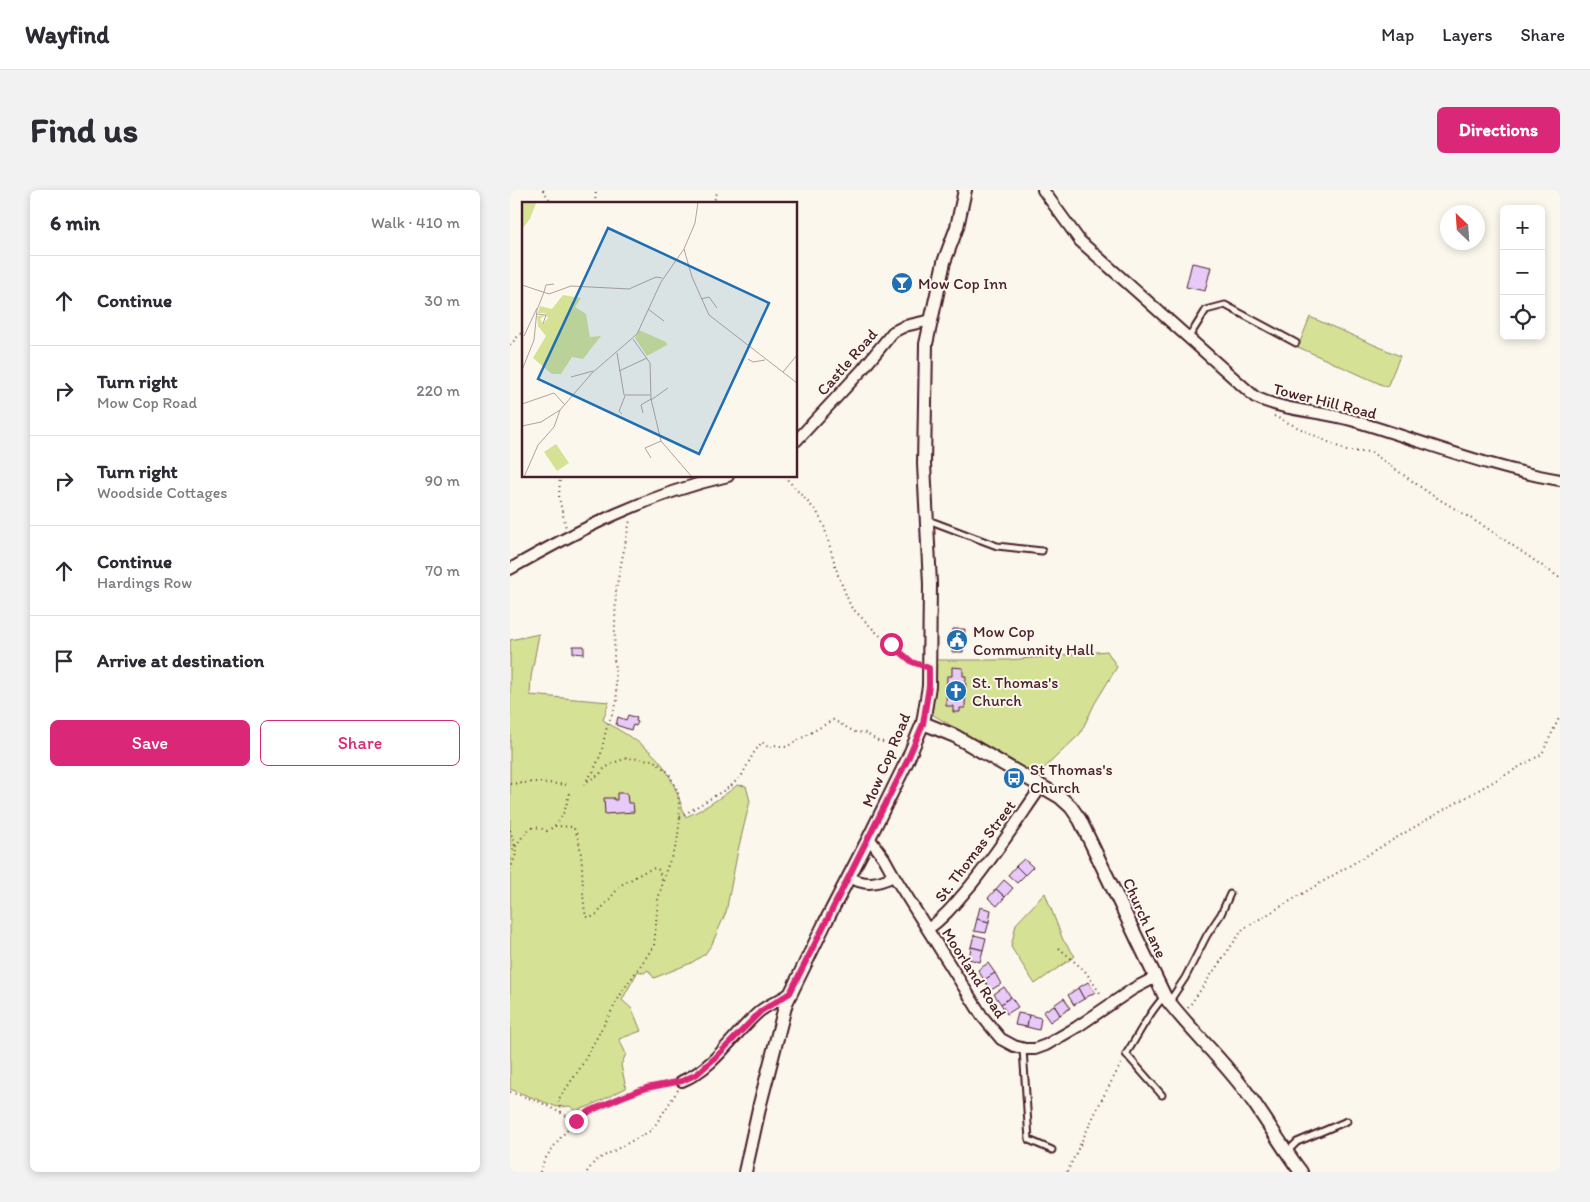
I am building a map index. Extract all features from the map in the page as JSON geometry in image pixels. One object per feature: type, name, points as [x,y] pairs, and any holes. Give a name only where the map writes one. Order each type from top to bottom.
[{"type":"street","name":"Mow Cop Road","points":[[745,1172],[760,1104],[790,993],[869,838],[923,724],[929,686],[930,584],[924,464],[926,344],[944,262],[957,227],[965,190]]},
{"type":"street","name":"Tower Hill Road","points":[[1043,190],[1080,241],[1189,336],[1255,397],[1271,405],[1349,420],[1448,452],[1560,480]]},
{"type":"street","name":"Castle Road","points":[[798,439],[862,370],[893,332],[905,326],[931,320]]},
{"type":"street","points":[[510,570],[569,536],[652,498],[720,478]]},
{"type":"street","name":"Church Lane","points":[[923,724],[955,736],[1041,788],[1060,797],[1071,806],[1080,820],[1116,893],[1154,978],[1167,1000],[1247,1093],[1301,1172]]},
{"type":"street","name":"St. Thomas Street","points":[[928,929],[941,920],[953,907],[987,864],[1041,788]]},
{"type":"street","name":"Moorland Road","points":[[869,838],[884,858],[982,1016],[1001,1039],[1023,1049]]},
{"type":"street","points":[[849,877],[866,884],[876,883],[894,876]]},
{"type":"street","points":[[1023,1049],[1035,1049],[1046,1045],[1078,1027],[1133,989],[1154,978]]},
{"type":"street","points":[[682,1081],[697,1074],[709,1064],[761,1011],[790,993]]},
{"type":"lane","points":[[1189,336],[1206,310],[1225,305],[1296,343]]},
{"type":"lane","points":[[927,520],[997,546],[1042,551]]},
{"type":"lane","points":[[1162,1095],[1126,1054],[1156,1006],[1167,1000],[1185,978],[1207,935],[1221,914],[1230,894]]},
{"type":"lane","points":[[1023,1049],[1029,1140],[1052,1150]]},
{"type":"lane","points":[[1286,1152],[1297,1142],[1347,1121]]},
{"type":"path","points":[[543,190],[551,202]]},
{"type":"path","points":[[714,202],[718,190]]},
{"type":"path","points":[[510,345],[522,332]]},
{"type":"path","points":[[1271,405],[1271,413],[1277,418],[1347,451],[1371,452],[1429,493],[1490,530],[1560,578]]},
{"type":"path","points":[[560,478],[559,498],[569,536]]},
{"type":"path","points":[[786,478],[817,512],[824,526],[838,575],[850,607],[904,656],[912,662],[929,668]]},
{"type":"path","points":[[561,1112],[558,1100],[579,1070],[622,992],[654,946],[658,900],[666,870],[677,843],[680,817],[678,792],[669,773],[654,760],[627,758],[613,763],[583,786],[593,772],[601,754],[606,730],[617,702],[614,658],[616,590],[631,508]]},
{"type":"path","points":[[1181,1018],[1243,929],[1433,816],[1542,754],[1560,716]]},
{"type":"path","points":[[680,817],[731,786],[742,774],[762,742],[769,748],[774,744],[786,746],[833,720],[855,732],[866,733],[878,740],[912,748]]},
{"type":"path","points":[[510,784],[536,782],[569,785]]},
{"type":"path","points":[[510,852],[530,828],[538,826],[547,831],[555,826],[566,807],[569,794]]},
{"type":"path","points":[[555,826],[573,827],[578,835],[583,906],[586,916],[590,918],[597,914],[621,885],[646,871],[655,868],[659,870],[663,883]]},
{"type":"path","points":[[510,830],[516,854],[510,870]]},
{"type":"path","points":[[1059,948],[1085,971],[1108,1006]]},
{"type":"path","points":[[1067,1172],[1126,1054]]},
{"type":"path","points":[[587,1172],[595,1161],[652,1130],[682,1081]]},
{"type":"path","points":[[540,1172],[548,1155],[576,1121],[590,1111],[646,1088],[682,1081]]},
{"type":"path","points":[[510,1092],[538,1101],[576,1121]]},
{"type":"green space","points":[[1310,317],[1400,356],[1387,387],[1298,347]]},
{"type":"green space","points":[[539,634],[531,677],[530,695],[609,702],[603,720],[652,753],[664,767],[674,785],[685,817],[712,803],[737,785],[746,786],[750,801],[726,912],[712,944],[705,954],[691,963],[654,978],[648,970],[644,973],[638,971],[622,1000],[632,1009],[641,1031],[619,1039],[626,1054],[621,1065],[626,1088],[576,1111],[570,1106],[557,1107],[510,1089],[510,640]]},
{"type":"green space","points":[[1107,651],[1117,667],[1095,703],[1080,734],[1036,776],[930,713],[933,660],[1009,660]]},
{"type":"green space","points":[[1045,893],[1063,940],[1075,956],[1035,984],[1011,947],[1016,924]]},
{"type":"building","points":[[1192,263],[1211,267],[1205,291],[1186,287]]},
{"type":"building","name":"Mow Cop Communnity Hall","points":[[953,629],[965,629],[963,652],[952,652]]},
{"type":"building","points":[[573,646],[584,646],[584,654],[573,653]]},
{"type":"building","name":"St. Thomas's Church","points":[[952,667],[963,668],[963,676],[966,676],[965,708],[960,708],[960,712],[953,712],[953,706],[946,706],[947,676],[952,676]]},
{"type":"building","points":[[628,715],[637,718],[636,726],[633,725],[631,730],[616,725],[618,717],[626,720]]},
{"type":"building","points":[[617,793],[627,793],[628,803],[633,803],[634,812],[605,814],[604,798],[614,798],[614,800],[617,800]]},
{"type":"building","points":[[1024,859],[1033,867],[1025,875],[1016,866]]},
{"type":"building","points":[[1016,866],[1025,875],[1017,883],[1008,875]]},
{"type":"building","points":[[1004,880],[1013,888],[1005,897],[996,889]]},
{"type":"building","points":[[996,889],[1005,897],[997,906],[988,898]]},
{"type":"building","points":[[980,907],[991,910],[989,922],[977,919]]},
{"type":"building","points":[[977,919],[989,922],[986,933],[974,931]]},
{"type":"building","points":[[974,935],[986,938],[983,950],[971,947]]},
{"type":"building","points":[[971,947],[983,950],[980,962],[969,959]]},
{"type":"building","points":[[988,963],[995,973],[984,980],[978,970]]},
{"type":"building","points":[[995,973],[1001,984],[991,990],[984,980]]},
{"type":"building","points":[[1088,982],[1095,992],[1084,999],[1078,988]]},
{"type":"building","points":[[1004,987],[1011,997],[1001,1004],[994,994]]},
{"type":"building","points":[[1078,988],[1084,999],[1074,1005],[1068,995]]},
{"type":"building","points":[[1011,997],[1018,1007],[1007,1014],[1001,1004]]},
{"type":"building","points":[[1064,998],[1070,1008],[1060,1015],[1054,1005]]},
{"type":"building","points":[[1054,1005],[1060,1015],[1050,1022],[1043,1012]]},
{"type":"building","points":[[1018,1013],[1029,1015],[1027,1027],[1015,1025]]},
{"type":"building","points":[[1029,1015],[1041,1018],[1039,1030],[1027,1027]]},
{"type":"place","name":"Mow Cop Inn","points":[[902,283]]},
{"type":"place","name":"Mow Cop Communnity Hall","points":[[957,640]]},
{"type":"place","name":"St. Thomas's Church","points":[[956,691]]},
{"type":"place","name":"St Thomas's Church","points":[[1014,778]]},
{"type":"route","points":[[576,1121],[590,1111],[622,1097],[646,1088],[682,1081],[697,1074],[761,1011],[790,993],[869,838],[923,724],[929,686],[929,668],[912,662],[891,644]]}]
